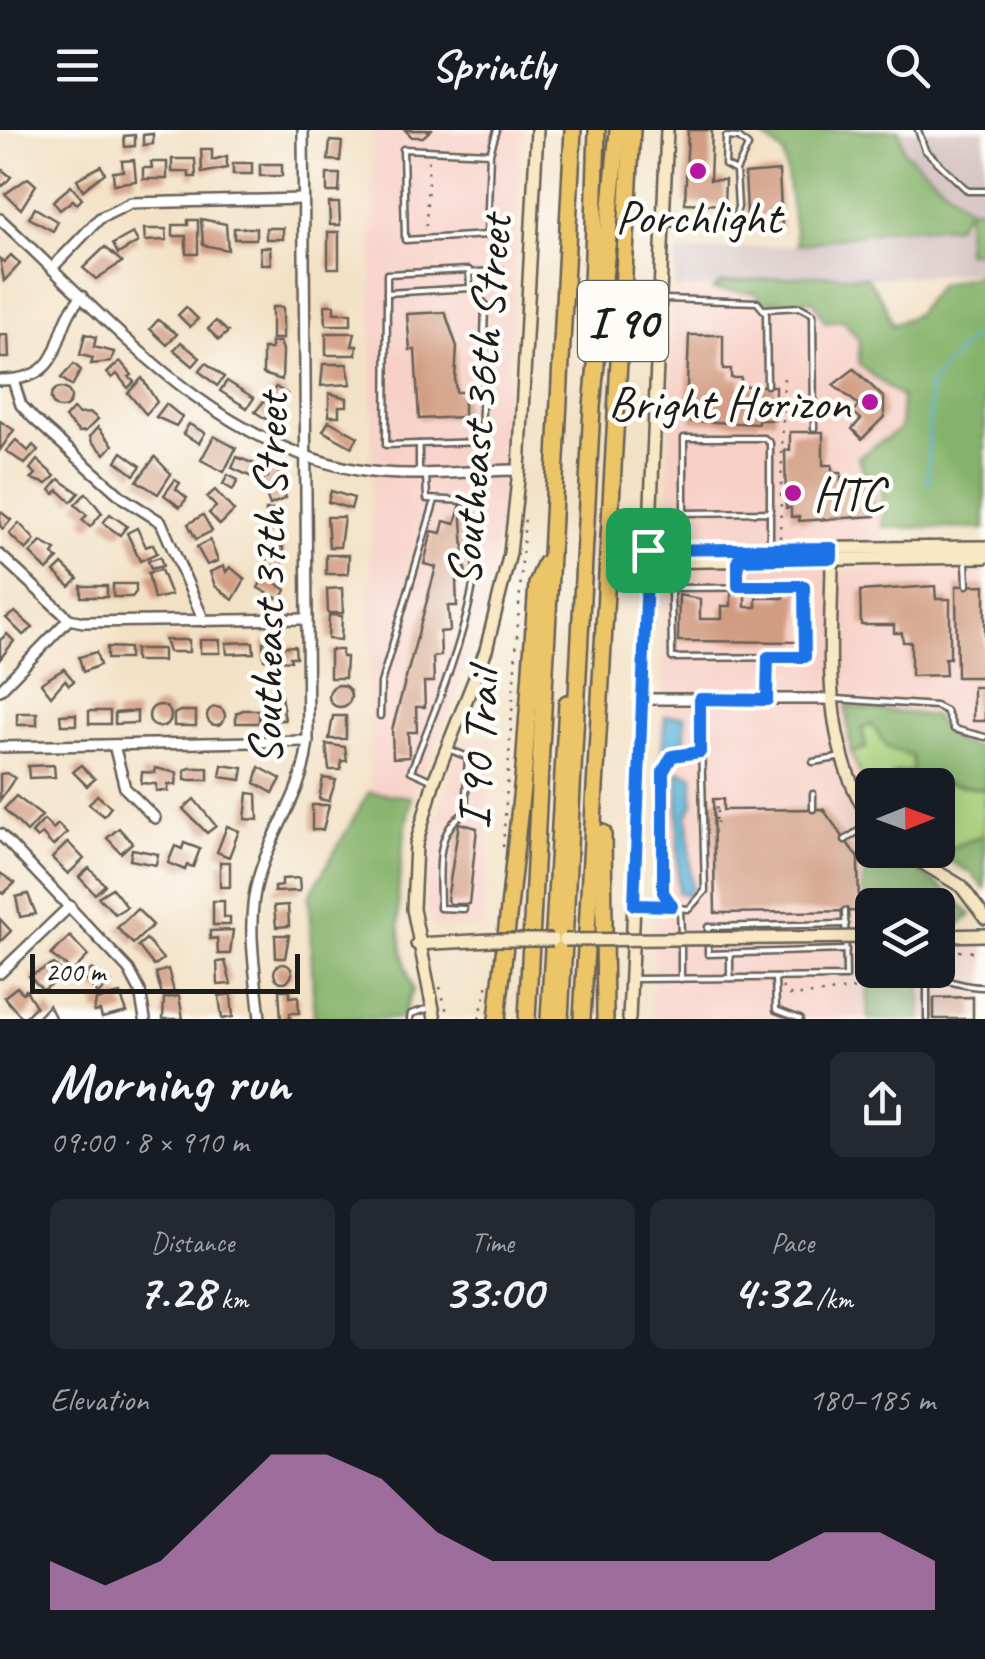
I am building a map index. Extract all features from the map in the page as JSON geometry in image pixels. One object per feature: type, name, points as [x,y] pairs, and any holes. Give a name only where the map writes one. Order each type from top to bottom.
[{"type":"highway","name":"I 90","points":[[524,1019],[573,130]]},
{"type":"highway","points":[[564,865],[597,130]]},
{"type":"highway","points":[[549,1019],[557,970],[592,407],[618,130]]},
{"type":"highway","name":"I 90","points":[[582,1019],[601,737],[632,130]]},
{"type":"highway","points":[[497,1019],[524,769],[537,584],[552,546]]},
{"type":"highway","points":[[601,737],[605,1019]]},
{"type":"highway","points":[[557,970],[560,1019]]},
{"type":"main road","name":"Southeast 36th Street","points":[[433,1014],[412,910],[416,845],[434,781],[501,599],[519,470],[537,130]]},
{"type":"main road","points":[[629,1019],[656,299],[667,130]]},
{"type":"main road","points":[[647,556],[966,552],[985,547]]},
{"type":"main road","points":[[966,552],[985,557]]},
{"type":"main road","points":[[832,553],[832,700],[840,757],[855,794]]},
{"type":"main road","points":[[647,556],[738,560],[770,554]]},
{"type":"main road","points":[[931,868],[961,886],[985,918]]},
{"type":"main road","points":[[955,936],[985,935]]},
{"type":"main road","points":[[417,944],[855,937]]},
{"type":"street","name":"Southeast 37th Street","points":[[260,1019],[253,941],[256,884],[269,846],[302,784],[308,741],[302,130]]},
{"type":"street","points":[[53,267],[100,218],[131,202],[303,199]]},
{"type":"street","points":[[0,219],[199,401],[253,435],[305,456],[358,470],[519,470]]},
{"type":"street","points":[[0,380],[37,373],[52,360],[65,317],[82,296]]},
{"type":"street","points":[[13,380],[20,405],[123,498],[161,522],[204,621]]},
{"type":"street","points":[[0,555],[69,619],[307,619]]},
{"type":"street","points":[[0,690],[64,629],[69,619]]},
{"type":"street","points":[[642,700],[832,700]]},
{"type":"street","points":[[0,746],[308,741]]},
{"type":"street","points":[[114,745],[125,788],[155,818]]},
{"type":"street","points":[[0,834],[129,970],[140,991],[145,1019]]},
{"type":"street","points":[[0,974],[70,906]]},
{"type":"lane","points":[[490,153],[403,149],[405,240],[487,234],[490,153],[497,130]]},
{"type":"lane","points":[[918,130],[925,150],[968,191],[985,191]]},
{"type":"lane","points":[[661,224],[734,220],[738,207],[736,171],[748,146],[739,138],[726,137],[725,165],[736,171]]},
{"type":"lane","points":[[469,272],[470,288],[485,304],[481,442],[386,445],[387,274],[502,270]]},
{"type":"lane","points":[[387,293],[470,288]]},
{"type":"lane","points":[[656,299],[750,298],[765,309],[800,307],[813,314],[814,428]]},
{"type":"lane","points":[[765,309],[767,385]]},
{"type":"lane","points":[[770,512],[684,513],[684,438],[764,438],[770,444],[770,512],[770,554]]},
{"type":"lane","points":[[419,444],[427,500],[467,501],[474,513],[475,584],[411,771],[434,781]]},
{"type":"lane","points":[[380,716],[382,683],[435,500]]},
{"type":"lane","points":[[966,552],[967,585]]},
{"type":"lane","points":[[738,560],[738,586]]},
{"type":"lane","points":[[804,586],[805,657],[768,657],[672,658],[671,588],[804,586]]},
{"type":"lane","points":[[767,700],[768,657]]},
{"type":"lane","points":[[634,905],[680,909],[696,905],[705,891],[700,699]]},
{"type":"lane","points":[[832,700],[882,699],[936,706],[946,711],[954,729],[985,737]]},
{"type":"lane","points":[[448,749],[468,758],[466,813],[451,821],[443,839],[440,908],[464,910]]},
{"type":"lane","points":[[672,906],[663,892],[664,767],[677,754],[700,752]]},
{"type":"lane","points":[[813,762],[840,757]]},
{"type":"lane","points":[[812,809],[813,794]]},
{"type":"lane","points":[[845,840],[855,833]]},
{"type":"lane","points":[[680,909],[681,979]]},
{"type":"lane","points":[[630,979],[846,977],[845,911]]},
{"type":"lane","points":[[846,924],[708,926],[708,954],[846,950]]},
{"type":"lane","points":[[730,954],[730,978]]},
{"type":"lane","points":[[773,1019],[775,978]]},
{"type":"lane","points":[[927,1019],[927,978],[952,978],[965,987],[985,988]]},
{"type":"lane","points":[[776,1010],[800,1019]]},
{"type":"lane","points":[[410,1019],[411,1014],[433,1014]]},
{"type":"path","points":[[426,226],[429,149]]},
{"type":"path","points":[[780,538],[784,374]]},
{"type":"path","name":"I 90 Trail","points":[[502,854],[525,513]]},
{"type":"path","points":[[716,912],[725,912],[726,932]]},
{"type":"path","points":[[955,951],[979,952]]},
{"type":"path","points":[[480,1019],[490,977]]},
{"type":"path","points":[[780,986],[789,995],[816,996],[824,990],[867,988]]},
{"type":"shaded area","points":[[373,130],[523,130],[499,525],[486,607],[454,700],[411,797],[369,792]]},
{"type":"shaded area","points":[[884,130],[985,130],[985,272],[674,289],[677,252],[797,245],[976,221]]},
{"type":"shaded area","points":[[674,289],[756,293],[763,302],[813,300],[843,320],[859,340],[859,366],[902,399],[900,429],[884,441],[883,544],[844,544],[842,575],[848,569],[985,566],[985,746],[973,746],[948,735],[937,713],[844,706],[858,768],[855,768],[855,868],[868,868],[866,888],[855,888],[855,988],[955,988],[955,947],[985,946],[985,1019],[651,1019]]},
{"type":"shaded area","points":[[465,736],[494,738],[483,928],[432,928],[426,901],[429,841]]},
{"type":"green space","points":[[756,130],[899,130],[904,151],[968,208],[985,208],[985,252],[966,252],[967,210],[956,226],[892,229],[797,245],[784,154]]},
{"type":"green space","points":[[985,273],[985,529],[883,527],[882,480],[865,474],[858,457],[900,429],[902,398],[859,365],[859,340],[843,320],[825,322],[813,300],[762,302],[756,293],[713,290],[721,283],[817,275],[867,277],[885,304],[892,325],[915,315],[939,284]]},
{"type":"green space","points":[[846,706],[934,716],[955,740],[985,747],[985,790],[955,785],[955,768],[913,768],[912,756],[888,748],[871,724],[862,728],[866,748],[851,753]]},
{"type":"green space","points":[[871,724],[888,748],[912,756],[914,768],[858,768],[851,753],[866,748],[862,728]]},
{"type":"green space","points":[[955,785],[985,790],[983,839],[955,847]]},
{"type":"green space","points":[[369,792],[411,797],[398,894],[401,940],[413,990],[401,1019],[314,1019],[309,896]]},
{"type":"green space","points":[[985,835],[985,889],[971,873],[955,864],[955,846]]},
{"type":"green space","points":[[866,868],[913,868],[941,888],[863,888]]},
{"type":"green space","points":[[955,899],[971,915],[955,926]]},
{"type":"green space","points":[[868,988],[921,988],[922,1019],[868,1019]]},
{"type":"water","points":[[665,716],[685,716],[685,739],[662,751]]},
{"type":"water","points":[[678,771],[693,776],[693,803],[687,816],[692,889],[687,895],[678,892]]},
{"type":"building","points":[[405,130],[431,130],[423,137],[412,137]]},
{"type":"building","name":"Porchlight","points":[[688,130],[712,130],[710,180],[725,180],[724,205],[685,203]]},
{"type":"building","points":[[153,134],[153,144],[143,145],[143,135]]},
{"type":"building","points":[[135,135],[135,146],[125,147],[124,136]]},
{"type":"building","points":[[330,141],[342,142],[340,161],[328,160]]},
{"type":"building","points":[[201,149],[212,149],[212,160],[227,156],[227,168],[202,173]]},
{"type":"building","points":[[172,159],[195,159],[196,177],[189,177],[189,172],[172,172]]},
{"type":"building","points":[[134,160],[136,181],[114,184],[113,172],[123,171],[122,161]]},
{"type":"building","points":[[151,162],[167,162],[167,179],[143,179],[143,168],[152,168]]},
{"type":"building","points":[[233,163],[252,163],[252,174],[233,174]]},
{"type":"building","points":[[260,164],[282,164],[282,176],[260,176]]},
{"type":"building","points":[[101,166],[105,173],[83,190],[77,179]]},
{"type":"building","points":[[0,168],[11,177],[3,186],[0,183]]},
{"type":"building","name":"Porchlight","points":[[779,171],[782,228],[748,230],[745,174]]},
{"type":"building","points":[[327,174],[340,174],[339,192],[327,192]]},
{"type":"building","points":[[28,178],[36,185],[21,209],[5,194]]},
{"type":"building","points":[[71,186],[82,199],[77,204],[73,200],[60,210],[53,201]]},
{"type":"building","points":[[329,203],[339,203],[340,225],[330,225]]},
{"type":"building","points":[[35,208],[58,222],[53,231],[29,218]]},
{"type":"building","points":[[201,219],[226,224],[228,250],[203,245]]},
{"type":"building","points":[[188,220],[198,220],[198,254],[186,254],[186,236],[173,236],[173,225],[188,225]]},
{"type":"building","points":[[234,228],[256,228],[256,239],[234,239]]},
{"type":"building","points":[[266,228],[283,228],[283,239],[266,239]]},
{"type":"building","points":[[144,229],[166,229],[167,240],[145,241]]},
{"type":"building","points":[[328,232],[339,232],[339,268],[328,268]]},
{"type":"building","points":[[133,233],[138,242],[118,254],[113,244]]},
{"type":"building","points":[[105,247],[122,262],[96,279],[83,268]]},
{"type":"building","points":[[260,247],[270,247],[271,264],[261,264]]},
{"type":"building","points":[[11,255],[20,264],[4,281],[0,259],[4,262]]},
{"type":"building","points":[[325,305],[334,305],[334,313],[351,313],[351,325],[326,325]]},
{"type":"building","points":[[186,307],[198,319],[190,327],[178,315]]},
{"type":"building","points":[[272,307],[283,307],[283,339],[272,339]]},
{"type":"building","points":[[445,312],[457,347],[456,392],[464,392],[464,417],[419,419],[415,350],[410,350],[407,314]]},
{"type":"building","points":[[158,320],[177,334],[167,345],[150,329]]},
{"type":"building","points":[[216,321],[228,332],[219,340],[208,329]]},
{"type":"building","points":[[326,333],[355,333],[352,346],[357,346],[356,355],[326,355]]},
{"type":"building","points":[[85,334],[96,337],[94,347],[114,352],[111,362],[91,364],[93,358],[80,355]]},
{"type":"building","points":[[0,335],[8,335],[9,358],[0,358]]},
{"type":"building","points":[[689,335],[723,335],[723,369],[731,369],[731,378],[741,378],[741,386],[775,386],[775,420],[758,420],[758,424],[691,421],[691,412],[686,412]]},
{"type":"building","points":[[181,342],[200,358],[193,366],[174,350]]},
{"type":"building","points":[[271,342],[280,342],[283,350],[282,380],[263,374],[263,349],[271,349]]},
{"type":"building","points":[[120,361],[132,375],[129,377],[134,382],[128,388],[117,374],[112,378],[107,373]]},
{"type":"building","points":[[206,363],[224,377],[217,386],[199,371]]},
{"type":"building","points":[[74,364],[81,370],[72,386],[61,378]]},
{"type":"building","points":[[323,364],[347,364],[351,384],[321,386]]},
{"type":"building","name":"Bright Horizon","points":[[854,369],[884,398],[884,417],[862,439],[852,429],[861,419],[853,412],[859,405],[833,385]]},
{"type":"building","points":[[142,378],[157,402],[146,414],[128,393]]},
{"type":"building","points":[[227,381],[254,398],[247,408],[220,391]]},
{"type":"building","points":[[276,387],[287,394],[269,421],[255,412]]},
{"type":"building","points":[[61,388],[71,398],[61,408],[51,398]]},
{"type":"building","points":[[329,393],[347,398],[347,406],[339,406],[339,416],[329,416]]},
{"type":"building","points":[[166,404],[182,417],[176,426],[156,417]]},
{"type":"building","points":[[73,409],[98,419],[86,431],[79,432],[65,418]]},
{"type":"building","points":[[0,421],[14,430],[0,450]]},
{"type":"building","points":[[329,421],[358,437],[352,447],[323,431]]},
{"type":"building","points":[[189,424],[205,433],[199,443],[183,434]]},
{"type":"building","points":[[98,427],[113,445],[105,454],[90,436]]},
{"type":"building","points":[[790,432],[823,432],[823,465],[832,465],[832,473],[841,473],[841,482],[875,482],[875,516],[799,521],[799,517],[791,517],[791,508],[786,508],[785,450],[790,450]]},
{"type":"building","points":[[214,436],[236,448],[224,472],[201,460]]},
{"type":"building","points":[[16,440],[28,451],[33,445],[38,450],[25,464],[6,451]]},
{"type":"building","points":[[122,452],[141,466],[134,475],[116,461]]},
{"type":"building","points":[[155,457],[171,474],[158,494],[137,481]]},
{"type":"building","points":[[237,457],[261,469],[256,479],[232,468]]},
{"type":"building","points":[[37,460],[55,476],[47,484],[31,479],[36,474],[30,469]]},
{"type":"building","points":[[277,466],[286,498],[270,505],[260,480],[268,477],[266,469]]},
{"type":"building","points":[[228,475],[238,480],[233,490],[223,484]]},
{"type":"building","points":[[59,479],[79,493],[71,502],[58,490],[55,494],[50,490]]},
{"type":"building","points":[[175,480],[180,483],[176,489],[187,498],[180,507],[164,495]]},
{"type":"building","points":[[215,490],[234,511],[220,525],[209,513],[216,507],[207,497]]},
{"type":"building","points":[[331,491],[354,498],[351,509],[328,502]]},
{"type":"building","points":[[86,493],[102,513],[90,527],[82,520],[87,515],[75,505]]},
{"type":"building","points":[[461,504],[466,581],[456,581],[457,606],[448,606],[450,631],[440,632],[441,656],[433,657],[434,682],[424,682],[425,707],[416,707],[417,732],[408,732],[409,757],[393,758],[392,730],[436,567],[424,564],[432,531],[441,533],[444,521],[455,524]]},
{"type":"building","points":[[266,510],[276,510],[281,537],[266,537]]},
{"type":"building","points":[[0,511],[11,520],[3,529],[0,526]]},
{"type":"building","points":[[110,514],[127,526],[120,535],[103,523]]},
{"type":"building","points":[[203,515],[212,531],[196,539],[188,524]]},
{"type":"building","points":[[327,517],[344,517],[340,547],[329,547]]},
{"type":"building","points":[[19,523],[35,540],[26,550],[9,534]]},
{"type":"building","points":[[137,528],[146,547],[153,544],[157,553],[140,561],[127,533]]},
{"type":"building","points":[[210,540],[218,561],[207,565],[197,547]]},
{"type":"building","points":[[41,542],[56,550],[53,554],[58,559],[47,570],[30,553]]},
{"type":"building","points":[[283,547],[283,568],[266,564],[271,548]]},
{"type":"building","points":[[326,555],[349,555],[348,574],[326,574]]},
{"type":"building","points":[[160,557],[163,566],[151,569],[148,561]]},
{"type":"building","points":[[62,564],[78,579],[70,587],[54,572]]},
{"type":"building","points":[[224,566],[226,572],[230,567],[245,579],[233,600],[215,586],[210,572]]},
{"type":"building","points":[[161,570],[171,595],[154,599],[148,573]]},
{"type":"building","points":[[265,575],[286,590],[281,600],[258,588]]},
{"type":"building","points":[[113,584],[136,584],[136,592],[132,597],[113,597]]},
{"type":"building","points":[[985,585],[985,677],[957,677],[956,586]]},
{"type":"building","points":[[81,586],[107,586],[107,597],[81,597]]},
{"type":"building","points":[[935,586],[936,599],[950,599],[950,658],[945,658],[946,675],[911,676],[911,642],[903,642],[902,633],[894,633],[894,625],[861,625],[860,591]]},
{"type":"building","points":[[342,588],[343,613],[328,613],[327,589]]},
{"type":"building","points":[[731,591],[745,591],[745,607],[756,607],[756,598],[783,598],[783,592],[799,592],[799,642],[678,641],[679,595],[700,599],[700,619],[722,619],[722,606],[731,606]]},
{"type":"building","points":[[15,612],[33,628],[23,635],[6,618]]},
{"type":"building","points":[[329,615],[342,616],[341,640],[328,639]]},
{"type":"building","points":[[7,634],[14,641],[0,659],[0,640]]},
{"type":"building","points":[[165,640],[189,640],[189,652],[169,652]]},
{"type":"building","points":[[200,640],[220,640],[220,653],[200,653]]},
{"type":"building","points":[[270,641],[271,647],[295,646],[296,657],[290,657],[291,661],[264,659],[263,642]]},
{"type":"building","points":[[253,642],[254,653],[227,654],[226,643]]},
{"type":"building","points":[[107,647],[129,648],[129,659],[107,659]]},
{"type":"building","points":[[135,649],[163,649],[163,661],[135,661]]},
{"type":"building","points":[[330,650],[342,650],[342,657],[346,657],[345,678],[330,678]]},
{"type":"building","points":[[96,652],[100,665],[83,672],[79,657]]},
{"type":"building","points":[[64,669],[74,681],[69,685],[65,680],[51,696],[41,683]]},
{"type":"building","points":[[336,685],[344,685],[351,696],[344,707],[336,707],[329,700],[329,692]]},
{"type":"building","points":[[973,687],[985,687],[985,721],[973,721]]},
{"type":"building","points":[[268,690],[280,690],[285,720],[272,720]]},
{"type":"building","points":[[160,705],[168,708],[168,724],[160,727],[152,724],[149,716],[152,708]]},
{"type":"building","points":[[216,707],[223,709],[223,723],[216,725],[209,723],[207,716],[209,709]]},
{"type":"building","points":[[259,710],[259,723],[236,723],[236,713]]},
{"type":"building","points":[[89,711],[110,711],[110,724],[89,724]]},
{"type":"building","points":[[137,711],[137,723],[115,724],[115,713]]},
{"type":"building","points":[[196,711],[196,726],[174,726],[174,714]]},
{"type":"building","points":[[17,713],[37,713],[37,725],[17,725]]},
{"type":"building","points":[[76,714],[76,725],[61,725],[60,715]]},
{"type":"building","points":[[333,716],[346,716],[346,739],[329,739]]},
{"type":"building","points":[[326,744],[345,747],[347,761],[341,761],[341,770],[329,770]]},
{"type":"building","points":[[54,765],[55,777],[29,778],[28,766]]},
{"type":"building","points":[[81,765],[95,779],[87,786],[73,772]]},
{"type":"building","points":[[222,765],[243,768],[241,780],[220,777]]},
{"type":"building","points":[[259,767],[281,779],[273,793],[255,783]]},
{"type":"building","points":[[155,768],[177,773],[176,785],[168,784],[168,791],[156,791],[156,784],[141,783],[142,772],[155,773]]},
{"type":"building","points":[[208,768],[208,780],[185,780],[185,770]]},
{"type":"building","points":[[0,774],[15,778],[0,800]]},
{"type":"building","points":[[323,778],[336,780],[329,801],[319,799]]},
{"type":"building","points":[[248,793],[257,794],[258,820],[245,819]]},
{"type":"building","points":[[97,795],[111,807],[104,816],[89,804]]},
{"type":"building","points":[[16,796],[42,816],[27,832],[4,809]]},
{"type":"building","points":[[194,799],[216,826],[207,833],[183,809]]},
{"type":"building","points":[[713,799],[723,799],[723,810],[823,809],[855,854],[859,888],[855,888],[855,911],[715,913]]},
{"type":"building","points":[[312,805],[329,805],[323,830],[312,830]]},
{"type":"building","points":[[44,820],[53,829],[58,824],[67,833],[53,846],[42,834],[37,838],[32,833]]},
{"type":"building","points":[[459,823],[477,828],[469,904],[450,904],[447,900]]},
{"type":"building","points":[[227,826],[239,831],[229,857],[217,852]]},
{"type":"building","points":[[119,828],[132,843],[121,853],[107,838]]},
{"type":"building","points":[[68,842],[84,859],[68,874],[52,858]]},
{"type":"building","points":[[184,843],[200,849],[193,867],[187,865],[185,870],[168,863],[175,846],[182,849]]},
{"type":"building","points":[[132,849],[158,854],[156,865],[130,860]]},
{"type":"building","points":[[220,862],[230,862],[230,887],[220,887]]},
{"type":"building","points":[[89,868],[105,885],[95,894],[79,877]]},
{"type":"building","points":[[0,873],[15,883],[3,894],[0,891]]},
{"type":"building","points":[[299,878],[300,891],[274,892],[274,887],[282,886],[282,879]]},
{"type":"building","points":[[112,888],[127,907],[115,914],[98,897]]},
{"type":"building","points":[[28,894],[36,914],[20,917],[16,897]]},
{"type":"building","points":[[213,901],[224,901],[224,917],[230,917],[230,925],[213,925]]},
{"type":"building","points":[[288,905],[289,926],[276,927],[274,906]]},
{"type":"building","points":[[137,909],[153,925],[133,944],[117,928]]},
{"type":"building","points":[[0,919],[11,931],[0,942]]},
{"type":"building","points":[[233,930],[230,954],[218,954],[217,938],[210,939],[210,931]]},
{"type":"building","points":[[275,935],[289,935],[285,958],[276,958]]},
{"type":"building","points":[[70,936],[88,956],[73,971],[51,955]]},
{"type":"building","points":[[146,939],[163,959],[154,966],[138,946]]},
{"type":"building","points":[[225,961],[231,984],[218,985],[217,962]]},
{"type":"building","points":[[54,964],[65,975],[43,990],[29,976]]},
{"type":"building","points":[[283,964],[290,966],[290,980],[283,982],[276,980],[274,973],[276,966]]},
{"type":"building","points":[[92,969],[111,982],[98,994],[83,977]]},
{"type":"building","points":[[168,969],[174,992],[162,995],[156,973]]},
{"type":"building","points":[[17,987],[23,993],[26,990],[36,1006],[23,1019],[4,997]]},
{"type":"building","points":[[279,990],[290,990],[290,997],[298,996],[299,1013],[290,1013],[290,1019],[281,1019]]},
{"type":"building","points":[[120,994],[127,1012],[102,1018],[100,1011],[94,1012],[96,1000]]},
{"type":"building","points":[[231,994],[233,1017],[222,1019],[219,996]]},
{"type":"building","points":[[179,996],[183,1019],[163,1019],[164,998]]},
{"type":"building","points":[[973,997],[973,1019],[934,1019],[934,998]]},
{"type":"building","points":[[49,1005],[56,1019],[36,1019]]},
{"type":"waterway","points":[[928,484],[930,383],[985,323]]},
{"type":"place","name":"Porchlight","points":[[698,171]]},
{"type":"place","name":"Bright Horizon","points":[[870,402]]},
{"type":"place","name":"HTC","points":[[793,493]]},
{"type":"route","points":[[832,548],[832,558],[738,560],[738,586],[804,586],[805,657],[768,657],[767,700],[700,699],[700,752],[672,756],[663,772],[663,892],[672,906],[634,905],[648,550],[832,548]]}]
